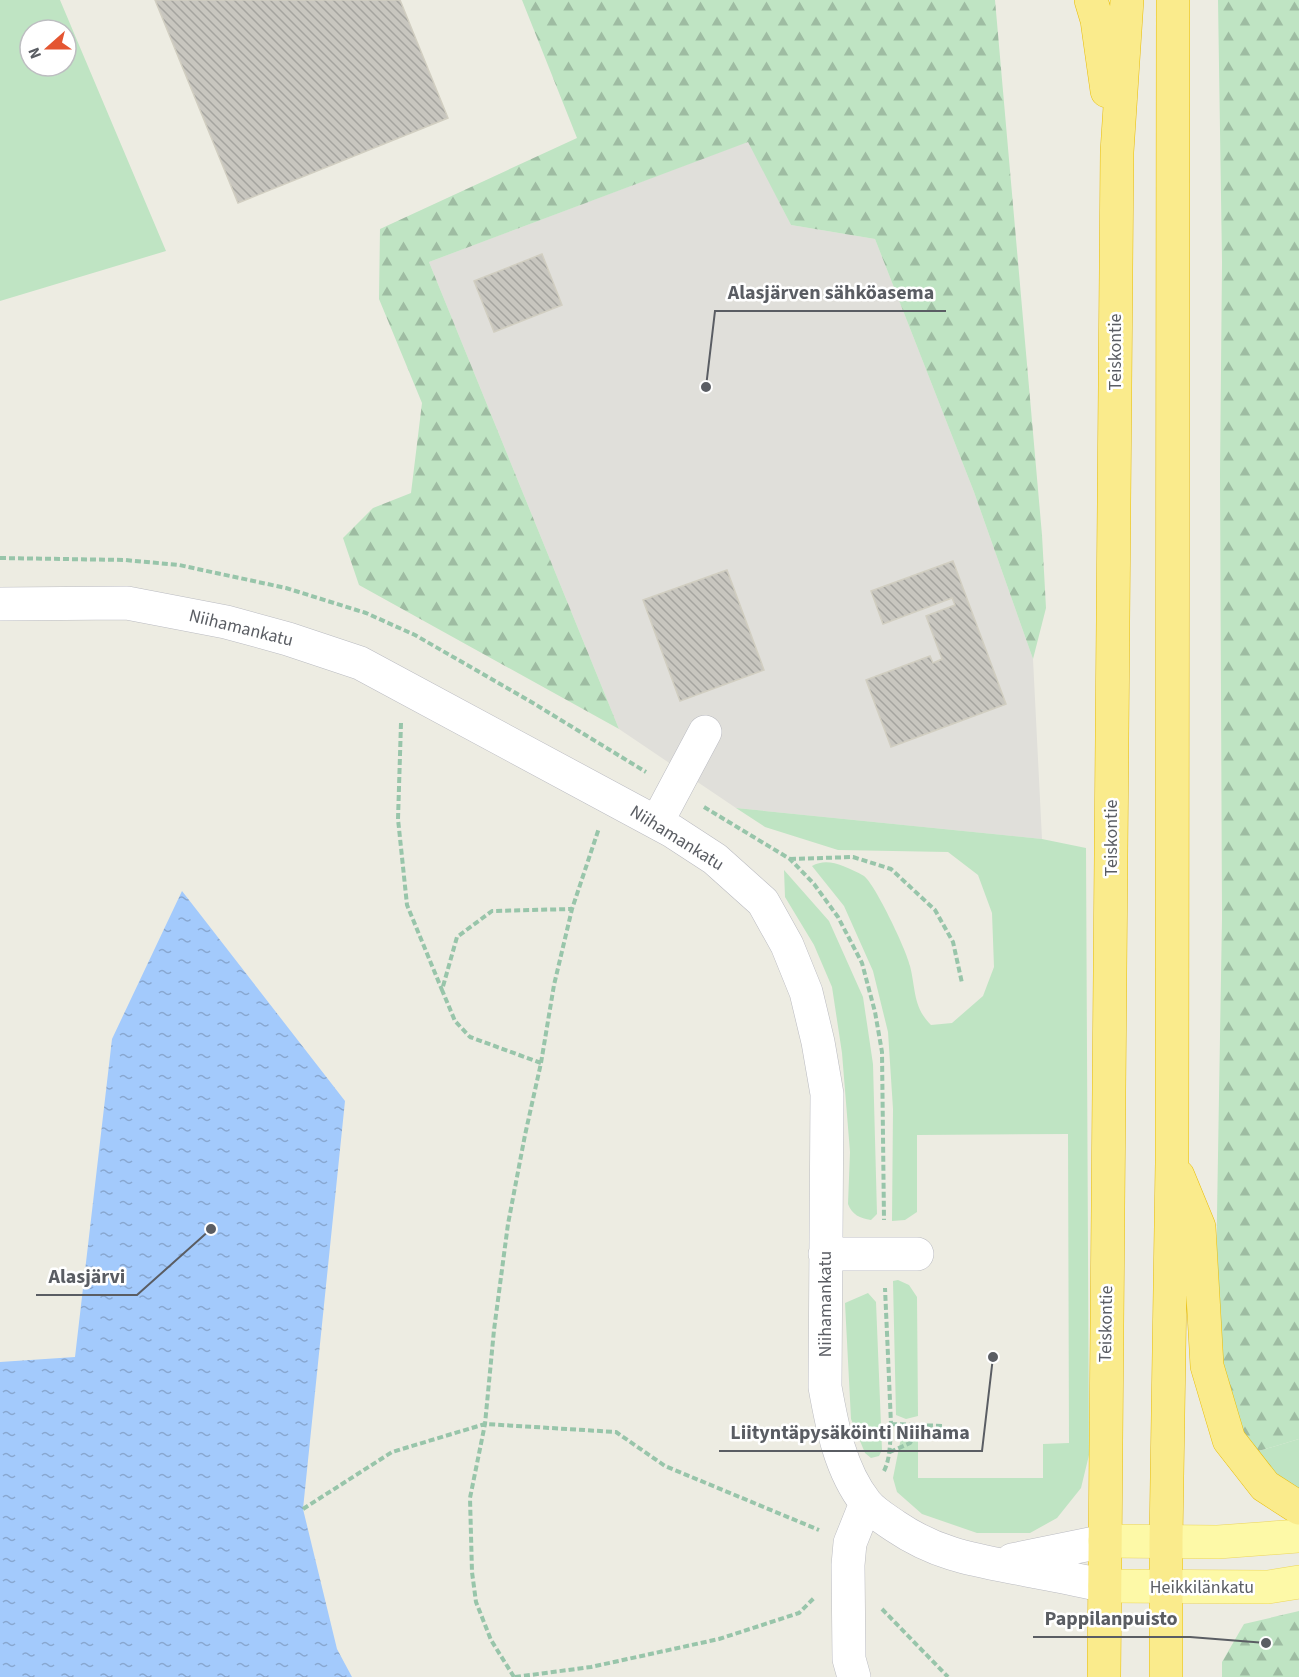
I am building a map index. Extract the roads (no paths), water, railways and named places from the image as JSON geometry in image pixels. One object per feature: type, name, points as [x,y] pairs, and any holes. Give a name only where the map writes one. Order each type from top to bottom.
[{"type":"highway","points":[[1091,0],[1097,20],[1117,152]]},
{"type":"highway","name":"Teiskontie","points":[[1104,1677],[1117,152],[1126,0]]},
{"type":"highway","points":[[1166,1677],[1172,1163],[1173,0]]},
{"type":"highway","points":[[1172,1163],[1199,1227],[1207,1366],[1229,1440],[1265,1486],[1299,1508]]},
{"type":"main road","points":[[1105,1541],[1218,1542],[1299,1536]]},
{"type":"main road","name":"Heikkilänkatu","points":[[1105,1586],[1268,1587],[1299,1582]]},
{"type":"street","name":"Niihamankatu","points":[[0,604],[128,603],[226,622],[288,639],[360,663],[657,822],[715,859],[763,902],[788,945],[806,992],[818,1042],[827,1094],[825,1387],[833,1431],[850,1475],[867,1503],[883,1517],[921,1541],[961,1558],[1105,1586]]},
{"type":"street","points":[[657,822],[705,732]]},
{"type":"street","points":[[825,1254],[917,1254]]},
{"type":"street","points":[[854,1677],[849,1659],[849,1554],[867,1503]]},
{"type":"street","name":"Niihamankatu","points":[[995,1564],[1105,1541]]},
{"type":"water","points":[[182,891],[345,1101],[303,1509],[337,1649],[352,1677],[0,1677],[0,1362],[75,1357],[112,1039]]},
{"type":"place","name":"Alasjärven sähköasema","points":[[706,387]]},
{"type":"place","name":"Alasjärvi","points":[[211,1229]]},
{"type":"place","name":"Liityntäpysäköinti Niihama","points":[[993,1357]]},
{"type":"place","name":"Pappilanpuisto","points":[[1266,1643]]}]
